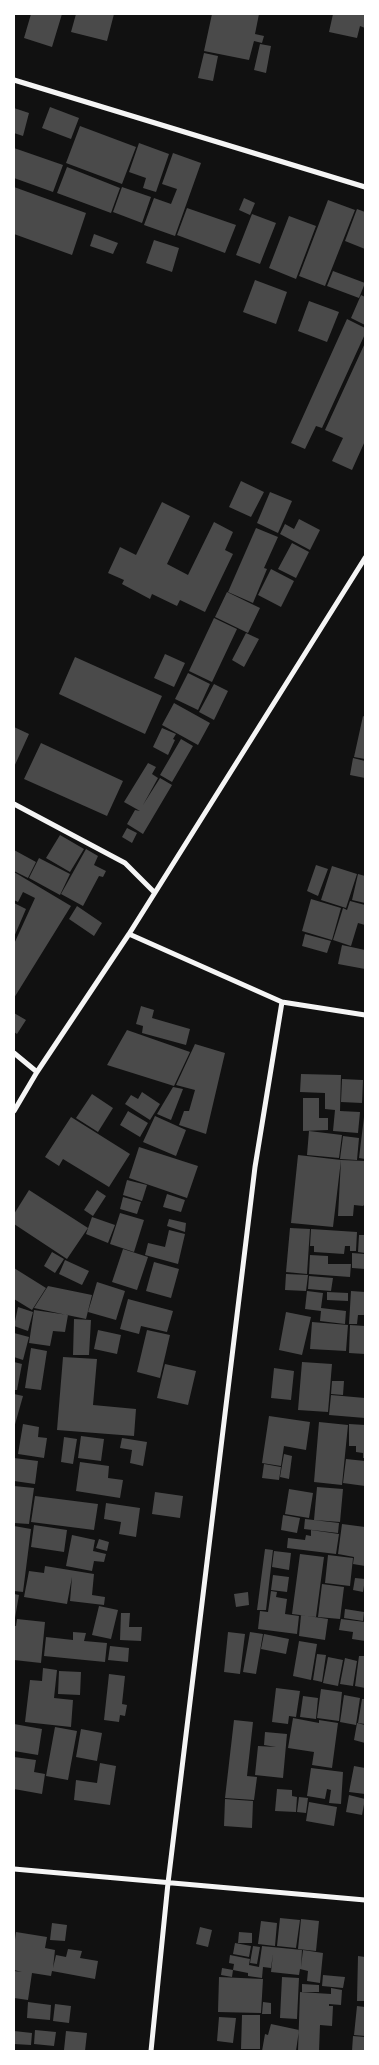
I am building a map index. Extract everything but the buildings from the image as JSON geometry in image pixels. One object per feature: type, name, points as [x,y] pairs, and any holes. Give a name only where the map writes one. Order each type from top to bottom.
[{"type":"street","points":[[14,80],[365,187]]},
{"type":"street","points":[[14,1111],[37,1072],[129,934],[365,558]]},
{"type":"street","points":[[14,804],[125,863],[154,892]]},
{"type":"street","points":[[129,934],[282,1002],[365,1015]]},
{"type":"street","points":[[151,2051],[168,1883],[255,1167],[282,1002]]},
{"type":"street","points":[[14,1052],[37,1072]]},
{"type":"street","points":[[14,1869],[365,1900]]}]
